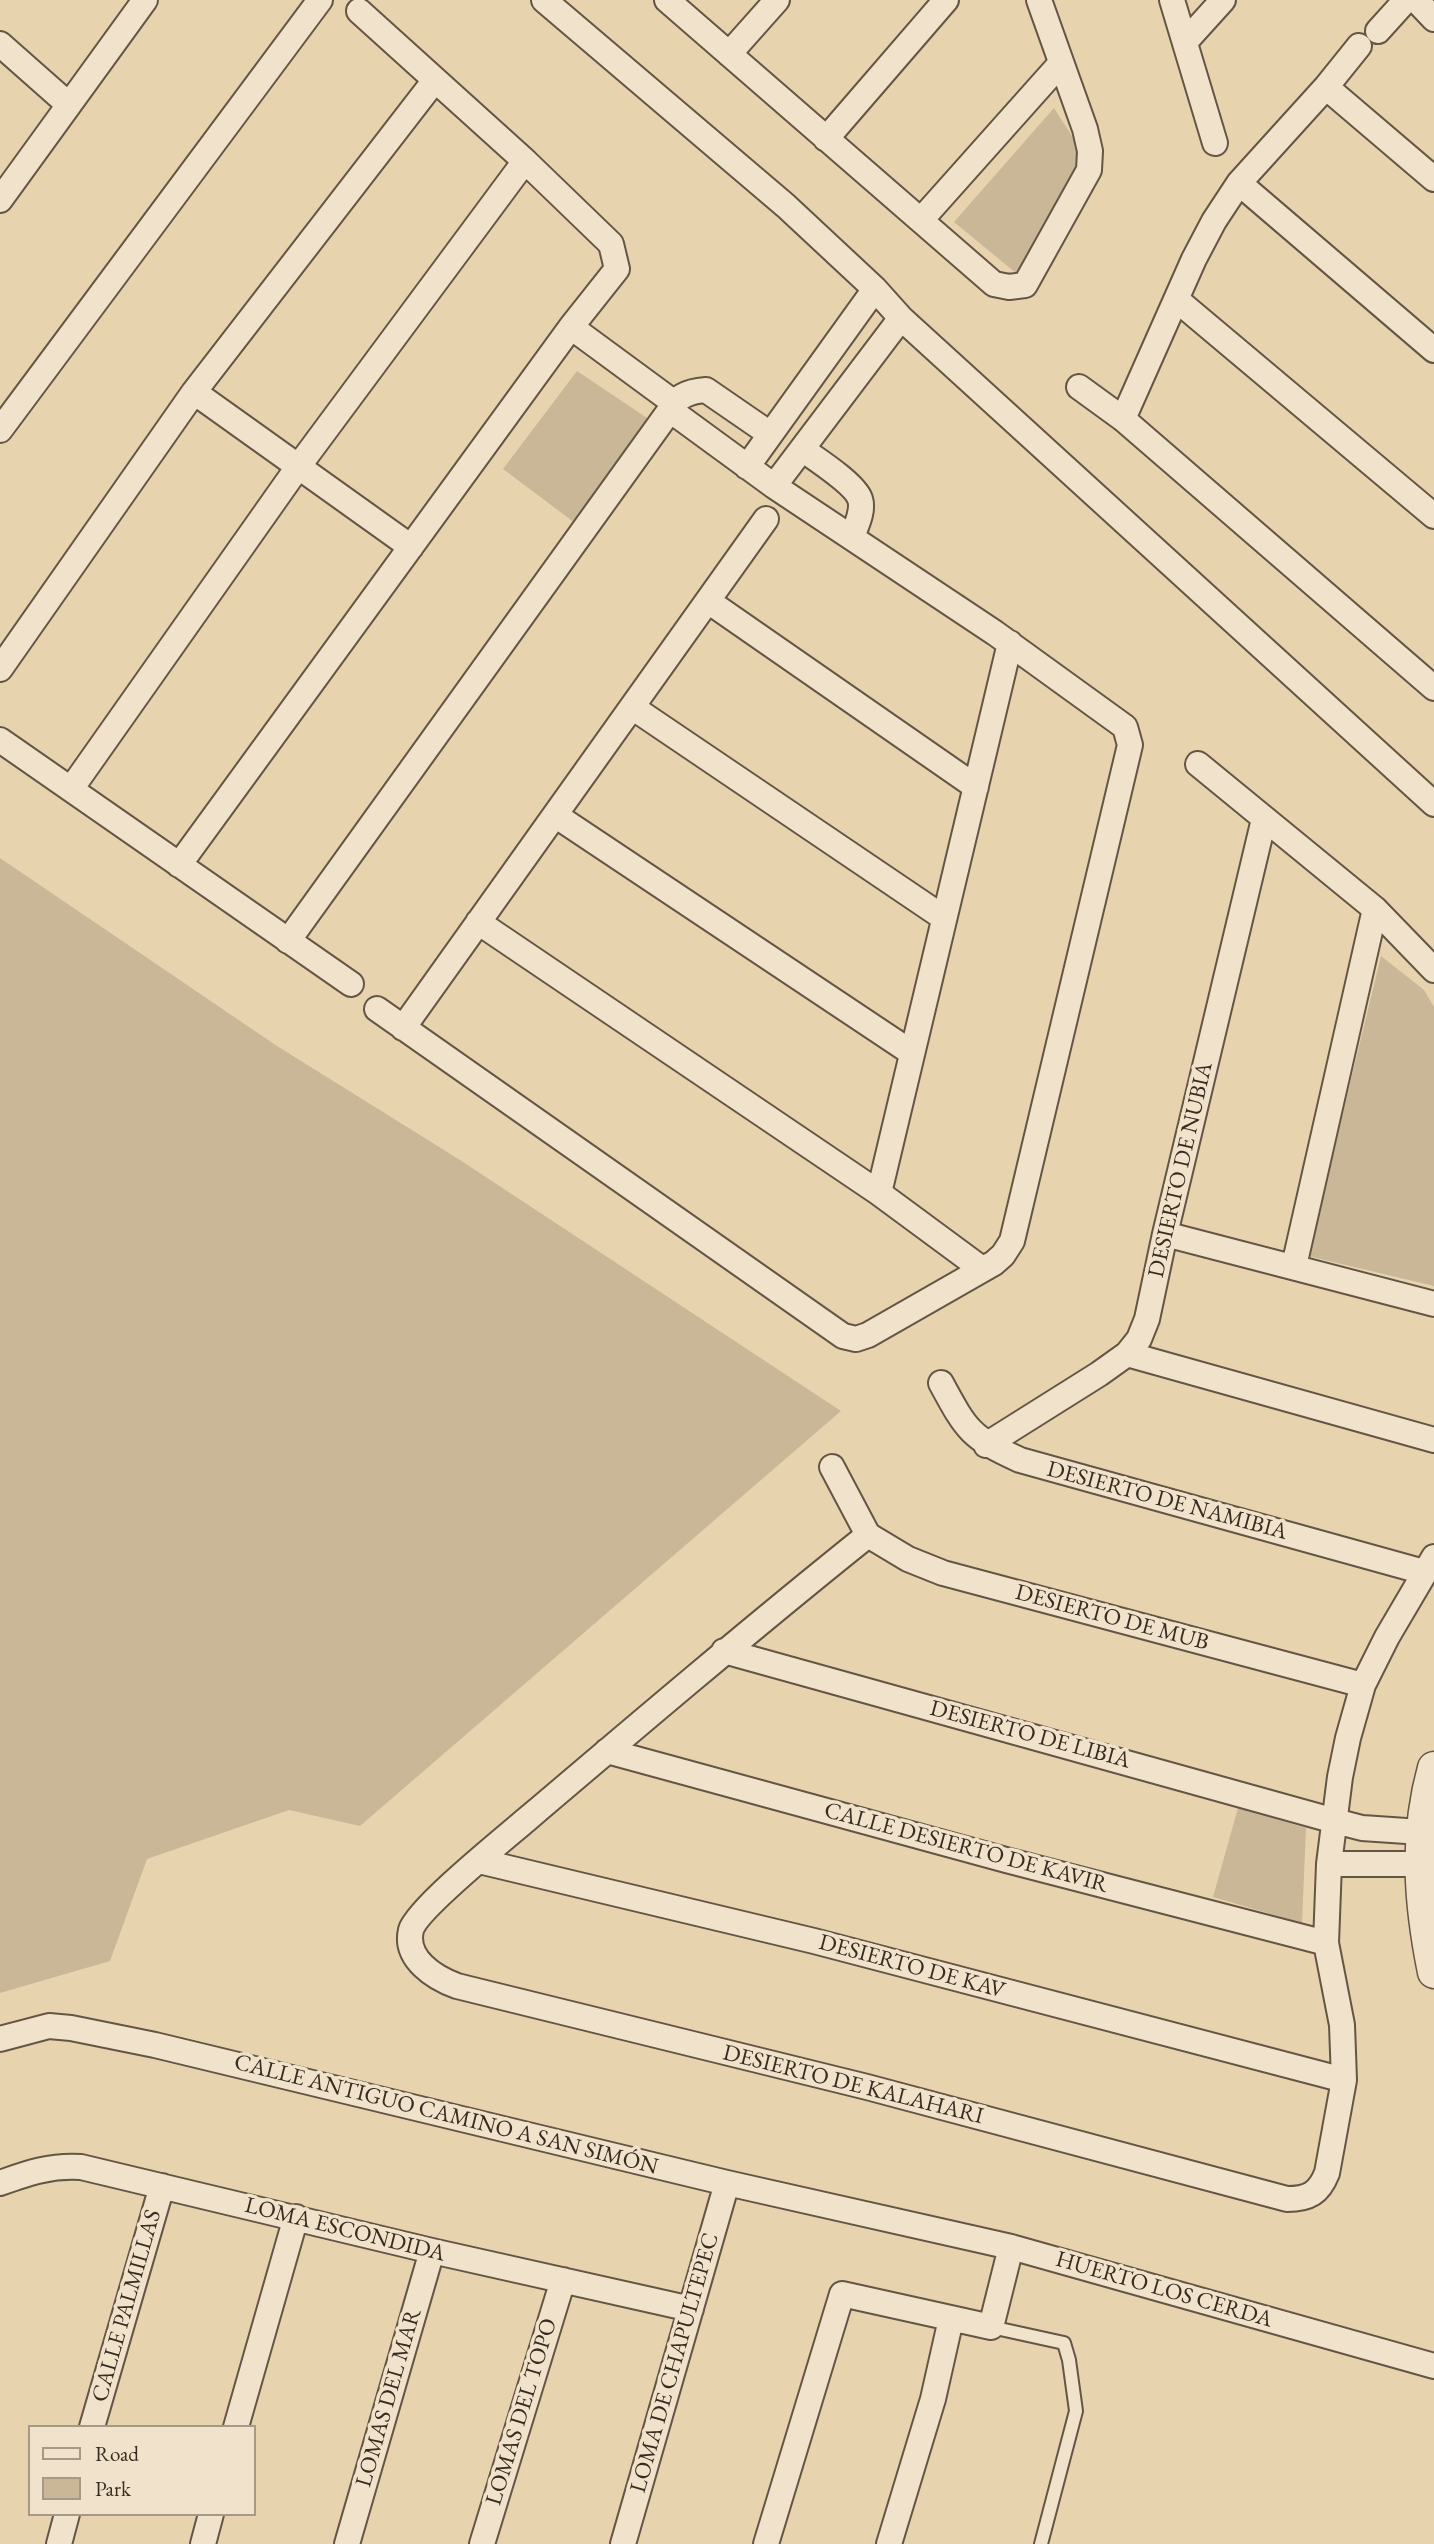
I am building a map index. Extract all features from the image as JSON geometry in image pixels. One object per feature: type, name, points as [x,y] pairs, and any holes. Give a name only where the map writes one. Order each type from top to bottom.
[{"type":"street","points":[[0,200],[145,0]]},
{"type":"street","points":[[0,430],[320,0]]},
{"type":"street","points":[[544,0],[786,206],[875,289],[901,318],[1434,804]]},
{"type":"street","points":[[667,0],[994,284],[1009,287],[1025,285],[1089,170],[1088,140],[1039,0]]},
{"type":"street","points":[[729,54],[777,0]]},
{"type":"street","points":[[825,139],[946,0]]},
{"type":"street","points":[[1172,0],[1215,143]]},
{"type":"street","points":[[1185,42],[1223,0]]},
{"type":"street","points":[[1378,31],[1406,0]]},
{"type":"street","points":[[1416,0],[1434,19]]},
{"type":"street","points":[[179,865],[571,327],[617,269],[611,244],[525,161],[359,11]]},
{"type":"street","points":[[0,44],[69,105]]},
{"type":"street","points":[[1123,419],[1194,259],[1238,183],[1359,46]]},
{"type":"street","points":[[920,220],[1061,62]]},
{"type":"street","points":[[0,669],[194,392],[435,80]]},
{"type":"street","points":[[1326,86],[1434,179]]},
{"type":"street","points":[[71,789],[298,467],[525,161]]},
{"type":"street","points":[[1238,183],[1434,350]]},
{"type":"street","points":[[747,467],[875,289]]},
{"type":"street","points":[[1177,300],[1434,516]]},
{"type":"street","points":[[774,486],[901,318]]},
{"type":"street","points":[[377,1009],[843,1336],[856,1339],[868,1335],[982,1269],[1003,1255],[1012,1241],[1130,745],[1125,727],[1010,643],[747,467],[571,327]]},
{"type":"street","points":[[1079,387],[1123,419],[1434,688]]},
{"type":"street","points":[[288,941],[672,406],[693,391],[706,390],[770,434]]},
{"type":"street","points":[[194,392],[411,547]]},
{"type":"street","points":[[802,449],[846,482],[860,499],[860,516],[852,537]]},
{"type":"street","points":[[403,1028],[766,519]]},
{"type":"street","points":[[708,601],[976,787]]},
{"type":"street","points":[[879,1193],[1010,643]]},
{"type":"street","points":[[632,707],[944,918]]},
{"type":"street","points":[[0,740],[351,984]]},
{"type":"street","points":[[1198,764],[1375,909],[1434,970]]},
{"type":"street","points":[[555,815],[912,1054]]},
{"type":"street","name":"DESIERTO DE NUBIA","points":[[986,1445],[1127,1354],[1139,1339],[1147,1319],[1264,819]]},
{"type":"street","points":[[1294,1266],[1375,909]]},
{"type":"street","points":[[478,922],[879,1193],[982,1269]]},
{"type":"street","points":[[1165,1234],[1434,1304]]},
{"type":"street","points":[[1127,1354],[1434,1440]]},
{"type":"street","name":"DESIERTO DE NAMIBIA","points":[[941,1383],[968,1430],[986,1445],[1020,1460],[1076,1477],[1429,1564]]},
{"type":"street","points":[[478,1861],[724,1651],[868,1535],[832,1467]]},
{"type":"street","name":"DESIERTO DE MUB","points":[[868,1535],[908,1559],[943,1573],[1363,1685]]},
{"type":"street","points":[[1344,2080],[1342,2025],[1326,1943],[1329,1864],[1348,1738],[1363,1685],[1429,1564]]},
{"type":"street","name":"DESIERTO DE LIBIA","points":[[724,1651],[1362,1828],[1428,1832]]},
{"type":"street","name":"CALLE DESIERTO DE KAVIR","points":[[607,1751],[1006,1860],[1326,1943]]},
{"type":"street","points":[[1434,1768],[1428,1832],[1426,1936],[1434,1972]]},
{"type":"street","name":"DESIERTO DE KALAHARI","points":[[478,1861],[418,1917],[411,1931],[412,1945],[425,1969],[439,1979],[457,1986],[867,2087],[1287,2199],[1301,2199],[1313,2195],[1321,2187],[1327,2173],[1344,2080]]},
{"type":"street","name":"DESIERTO DE KAV","points":[[478,1861],[814,1941],[1344,2080]]},
{"type":"street","points":[[1329,1864],[1427,1864]]},
{"type":"street","name":"CALLE ANTIGUO CAMINO A SAN SIMÓN","points":[[0,2039],[49,2026],[71,2028],[155,2045],[727,2183],[892,2219]]},
{"type":"street","name":"LOMA ESCONDIDA","points":[[0,2183],[41,2168],[59,2165],[81,2167],[432,2251],[691,2309]]},
{"type":"street","name":"LOMA DE CHAPULTEPEC","points":[[623,2544],[727,2183]]},
{"type":"street","name":"CALLE PALMILLAS","points":[[93,2425],[162,2186]]},
{"type":"street","points":[[237,2425],[296,2217]]},
{"type":"street","name":"HUERTO LOS CERDA","points":[[892,2219],[1011,2248],[1434,2367]]},
{"type":"street","points":[[766,2544],[842,2294],[991,2327],[1011,2248]]},
{"type":"street","name":"LOMAS DEL MAR","points":[[347,2544],[432,2251]]},
{"type":"street","name":"LOMAS DEL TOPO","points":[[482,2544],[563,2280]]},
{"type":"street","points":[[889,2544],[933,2399],[951,2319]]},
{"type":"street","points":[[59,2544],[66,2516]]},
{"type":"street","points":[[203,2544],[210,2516]]},
{"type":"lane","points":[[991,2327],[1064,2343],[1069,2360],[1076,2411],[1041,2544]]},
{"type":"green space","points":[[1054,108],[1083,153],[1042,233],[1016,273],[954,222]]},
{"type":"green space","points":[[577,371],[650,420],[575,523],[503,469]]},
{"type":"green space","points":[[0,858],[277,1046],[460,1160],[841,1411],[360,1826],[289,1810],[147,1859],[110,1961],[0,1993]]},
{"type":"green space","points":[[1381,956],[1424,990],[1434,1007],[1434,1286],[1308,1256]]},
{"type":"green space","points":[[1238,1808],[1306,1828],[1302,1923],[1213,1897]]}]
